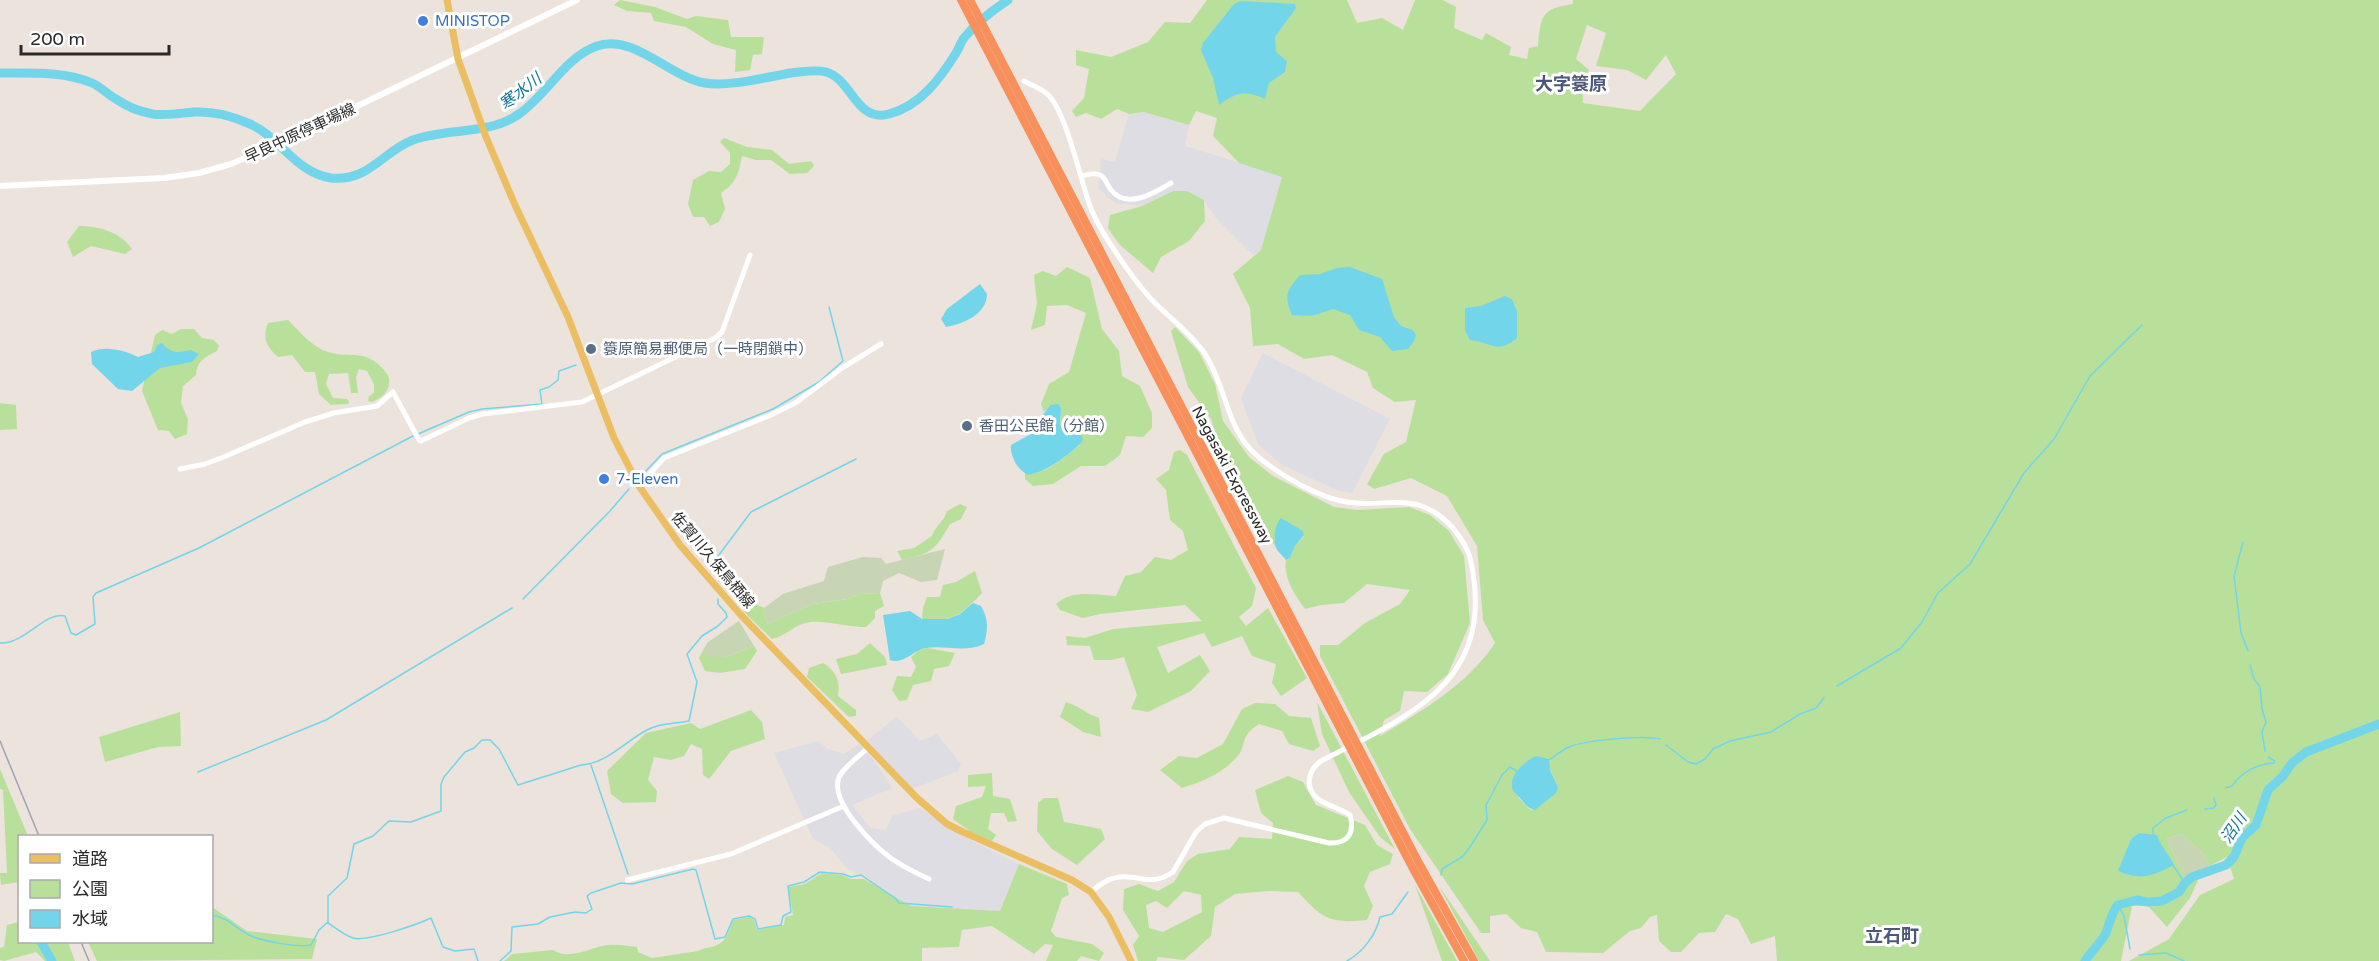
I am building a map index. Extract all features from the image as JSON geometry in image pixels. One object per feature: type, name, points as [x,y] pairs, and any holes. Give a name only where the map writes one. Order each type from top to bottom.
[{"type":"highway","name":"Nagasaki Expressway","points":[[961,0],[1016,99],[1414,852],[1474,961]]},
{"type":"highway","name":"Nagasaki Expressway","points":[[970,0],[1016,99],[1412,867],[1464,961]]},
{"type":"main road","name":"佐賀川久保鳥栖線","points":[[447,0],[458,59],[486,137],[568,317],[596,396],[614,438],[639,486],[680,545],[740,614],[917,798],[947,824],[996,848],[1072,880],[1091,892],[1109,917],[1131,961]]},
{"type":"main road","name":"早良中原停車場線","points":[[0,186],[164,178],[199,173],[231,164],[270,148],[458,59],[577,0]]},
{"type":"street","points":[[1024,81],[1048,94],[1053,101],[1073,147],[1089,203],[1100,227],[1151,298],[1192,336],[1204,352],[1213,367],[1240,434],[1257,456],[1274,469],[1339,500],[1402,502],[1431,509],[1444,518],[1465,545],[1471,560],[1475,604],[1473,634],[1467,653],[1452,675],[1428,700],[1408,715],[1321,760],[1312,770],[1309,784],[1318,799],[1350,815],[1353,825],[1347,840],[1329,843],[1235,819],[1214,819],[1196,832],[1173,872],[1167,876],[1149,881],[1124,876],[1111,879],[1091,892]]},
{"type":"street","points":[[1081,176],[1100,175],[1113,193],[1131,199],[1150,195],[1171,183]]},
{"type":"street","points":[[180,469],[205,464],[305,422],[334,413],[377,406],[393,392],[421,441],[483,414],[570,405],[596,396],[715,338],[722,332],[750,255]]},
{"type":"street","points":[[639,486],[664,458],[771,415],[797,402],[842,368],[881,344]]},
{"type":"street","points":[[868,748],[840,777],[838,794],[844,806],[875,845],[908,869],[929,879]]},
{"type":"street","points":[[627,880],[731,855],[844,806]]},
{"type":"shaded area","points":[[1144,112],[1189,125],[1185,146],[1283,176],[1261,250],[1253,255],[1216,218],[1204,200],[1187,191],[1173,191],[1142,206],[1115,203],[1098,188],[1101,159],[1115,162],[1129,114]]},
{"type":"shaded area","points":[[1263,353],[1390,419],[1352,493],[1336,490],[1281,464],[1258,444],[1241,398]]},
{"type":"shaded area","points":[[897,717],[920,741],[937,734],[961,764],[958,771],[912,789],[867,740]]},
{"type":"shaded area","points":[[818,741],[828,749],[844,754],[859,744],[876,763],[892,788],[852,805],[870,828],[886,830],[892,816],[920,808],[966,838],[1019,864],[1000,911],[911,906],[847,868],[830,848],[813,839],[774,753]]},
{"type":"green space","points":[[620,0],[655,7],[687,19],[696,16],[728,20],[731,37],[764,37],[762,54],[753,55],[750,70],[735,72],[736,50],[713,44],[686,27],[654,21],[651,13],[627,11],[614,5]]},
{"type":"green space","points":[[1207,0],[1347,0],[1357,23],[1382,18],[1403,30],[1415,0],[1443,0],[1456,7],[1454,28],[1482,40],[1486,33],[1511,47],[1509,55],[1527,59],[1529,48],[1538,46],[1540,27],[1545,15],[1554,8],[1573,4],[1573,0],[2379,0],[2379,961],[2129,961],[2169,939],[2200,895],[2234,879],[2227,857],[2210,866],[2201,851],[2180,834],[2167,839],[2185,878],[2198,880],[2190,898],[2167,927],[2148,906],[2132,906],[2121,961],[1777,961],[1775,936],[1751,944],[1738,919],[1726,914],[1715,932],[1699,933],[1681,952],[1671,952],[1659,941],[1657,915],[1650,917],[1641,928],[1630,931],[1603,953],[1546,952],[1537,932],[1521,928],[1506,914],[1490,916],[1490,933],[1481,933],[1410,829],[1320,656],[1320,645],[1338,645],[1365,623],[1400,604],[1410,590],[1367,584],[1344,603],[1305,609],[1297,598],[1286,573],[1286,560],[1290,558],[1295,546],[1304,536],[1275,532],[1276,547],[1258,524],[1223,458],[1211,419],[1188,387],[1171,331],[1175,327],[1199,352],[1215,384],[1223,421],[1249,457],[1273,476],[1334,507],[1357,510],[1409,507],[1430,515],[1449,531],[1464,556],[1470,623],[1448,674],[1427,692],[1404,691],[1400,711],[1384,720],[1380,736],[1443,696],[1471,672],[1495,643],[1483,620],[1477,546],[1447,496],[1411,478],[1374,489],[1367,484],[1384,454],[1406,442],[1416,400],[1395,402],[1373,388],[1367,372],[1332,355],[1304,359],[1278,344],[1253,346],[1250,308],[1233,274],[1261,250],[1282,177],[1239,163],[1213,136],[1217,118],[1196,111],[1189,125],[1144,112],[1129,114],[1117,109],[1101,119],[1086,113],[1076,117],[1072,111],[1084,98],[1089,69],[1076,65],[1076,50],[1111,57],[1148,42],[1165,22],[1190,23]],"holes":[[[1587,25],[1606,33],[1596,66],[1627,70],[1646,80],[1666,55],[1676,74],[1640,111],[1583,103],[1582,86],[1589,70],[1576,59]],[[1549,767],[1558,787],[1532,810],[1519,799],[1514,791],[1515,777],[1519,770]]]},
{"type":"green space","points":[[724,138],[747,147],[772,150],[789,164],[811,161],[814,166],[807,173],[790,174],[771,160],[756,160],[742,156],[736,178],[721,193],[725,209],[719,222],[710,226],[704,217],[693,217],[688,204],[693,180],[709,171],[721,172],[730,164],[730,153],[720,142]]},
{"type":"green space","points":[[1173,191],[1187,191],[1204,200],[1205,221],[1189,241],[1161,257],[1153,273],[1119,244],[1108,228],[1110,215],[1142,206]]},
{"type":"green space","points":[[79,226],[94,227],[115,234],[132,249],[125,254],[91,246],[73,257],[67,242]]},
{"type":"green space","points":[[1067,267],[1090,278],[1102,329],[1119,351],[1122,376],[1140,386],[1152,413],[1152,428],[1143,437],[1126,436],[1120,455],[1105,466],[1081,466],[1053,484],[1033,486],[1025,479],[1025,473],[1039,472],[1054,465],[1079,446],[1081,435],[1070,434],[1060,425],[1061,409],[1050,405],[1044,412],[1041,404],[1049,384],[1069,372],[1086,313],[1067,305],[1047,306],[1045,325],[1031,330],[1037,304],[1034,275],[1043,271],[1056,276]]},
{"type":"green space","points":[[288,320],[306,339],[322,350],[337,354],[364,356],[377,363],[389,377],[386,392],[375,401],[368,401],[369,396],[374,393],[374,384],[367,371],[359,369],[356,377],[358,393],[351,393],[348,373],[329,374],[326,384],[333,398],[347,399],[349,402],[348,404],[331,405],[319,394],[315,372],[305,372],[292,355],[278,357],[268,345],[265,333],[268,323]]},
{"type":"green space","points":[[181,329],[194,329],[202,338],[214,340],[219,346],[217,351],[202,360],[196,375],[183,386],[181,403],[188,419],[187,434],[175,439],[169,431],[158,430],[142,391],[155,335],[162,330],[172,334]]},
{"type":"green space","points":[[0,403],[16,405],[17,429],[0,430]]},
{"type":"green space","points":[[1180,450],[1187,455],[1256,588],[1252,606],[1239,617],[1246,626],[1268,608],[1307,678],[1281,696],[1272,683],[1276,664],[1252,656],[1242,636],[1212,647],[1204,633],[1157,647],[1168,673],[1200,655],[1210,671],[1191,691],[1148,712],[1131,709],[1137,695],[1124,657],[1094,660],[1090,646],[1067,645],[1066,636],[1085,638],[1113,629],[1202,621],[1185,605],[1100,614],[1083,618],[1060,610],[1056,604],[1069,596],[1092,594],[1116,596],[1125,576],[1141,572],[1155,557],[1171,560],[1188,550],[1183,531],[1170,520],[1166,490],[1156,479],[1169,470],[1174,452]]},
{"type":"green space","points":[[960,504],[967,507],[961,519],[950,524],[931,550],[902,560],[897,551],[914,548],[932,536],[947,511]]},
{"type":"green space","points":[[945,549],[937,580],[921,582],[899,573],[883,581],[880,593],[859,594],[848,599],[813,604],[767,624],[764,608],[783,594],[824,581],[828,567],[863,557],[881,558],[886,564]]},
{"type":"green space","points":[[975,571],[982,593],[969,606],[949,618],[922,619],[927,597],[940,597],[943,585],[956,582]]},
{"type":"green space","points":[[880,593],[884,606],[875,611],[875,618],[866,627],[810,622],[772,639],[743,611],[753,603],[764,608],[767,624],[813,604],[848,599],[859,594]]},
{"type":"green space","points":[[739,621],[754,646],[726,657],[708,657],[703,650],[708,642]]},
{"type":"green space","points":[[870,643],[885,657],[887,665],[841,674],[836,659],[857,654]]},
{"type":"green space","points":[[754,646],[757,651],[745,669],[720,673],[705,671],[699,658],[703,650],[708,657],[726,657]]},
{"type":"green space","points":[[928,648],[955,653],[949,666],[934,669],[931,681],[913,685],[907,700],[899,701],[892,690],[897,676],[911,677],[916,667],[911,657],[919,650]]},
{"type":"green space","points":[[823,663],[836,676],[839,686],[838,696],[856,710],[856,716],[849,717],[807,677],[809,668]]},
{"type":"green space","points":[[1066,702],[1099,718],[1101,737],[1083,732],[1060,717]]},
{"type":"green space","points":[[1317,702],[1395,849],[1380,837],[1349,792],[1322,734]]},
{"type":"green space","points":[[1255,703],[1275,704],[1289,716],[1311,718],[1320,746],[1313,751],[1289,744],[1282,731],[1259,724],[1248,733],[1240,754],[1224,769],[1204,780],[1182,788],[1160,770],[1179,756],[1197,758],[1223,744],[1242,709]]},
{"type":"green space","points":[[751,710],[762,722],[765,739],[731,751],[709,779],[703,775],[702,749],[691,744],[684,756],[671,760],[654,757],[648,780],[657,791],[656,802],[623,803],[611,794],[607,771],[646,733],[691,723],[700,729]]},
{"type":"green space","points":[[180,712],[181,746],[158,747],[105,762],[99,737]]},
{"type":"green space","points":[[0,769],[28,835],[18,835],[18,882],[1,885],[0,873],[7,873],[3,790],[0,789]]},
{"type":"green space","points":[[992,773],[993,796],[1010,799],[1017,821],[1008,822],[1004,813],[991,813],[988,829],[996,835],[992,841],[971,832],[953,819],[956,806],[982,797],[986,786],[968,787],[968,775]]},
{"type":"green space","points":[[1288,776],[1303,782],[1316,805],[1365,825],[1377,845],[1393,854],[1390,864],[1370,872],[1364,886],[1373,906],[1367,920],[1344,921],[1327,917],[1298,892],[1269,891],[1235,894],[1215,907],[1211,936],[1184,960],[1158,957],[1156,961],[1138,961],[1133,945],[1139,936],[1123,910],[1124,889],[1139,884],[1158,891],[1174,882],[1187,861],[1198,854],[1230,849],[1239,837],[1272,839],[1273,823],[1261,813],[1255,790]],"holes":[[[1184,891],[1201,895],[1202,912],[1163,932],[1149,928],[1146,905],[1156,901],[1167,908]]]},
{"type":"green space","points":[[1044,798],[1058,798],[1064,822],[1101,829],[1105,839],[1077,865],[1052,849],[1037,831],[1038,803]]},
{"type":"green space","points":[[2180,834],[2201,851],[2210,866],[2185,878],[2167,839]]},
{"type":"green space","points":[[1019,864],[1067,884],[1069,895],[1062,898],[1051,931],[1056,937],[1092,944],[1104,953],[1099,961],[1081,956],[1077,961],[1046,961],[1053,945],[1045,944],[1034,954],[992,926],[962,930],[959,947],[922,948],[922,961],[504,961],[512,954],[553,950],[573,954],[611,945],[637,947],[638,952],[652,958],[698,951],[723,941],[733,920],[749,917],[754,920],[757,930],[784,925],[785,917],[793,915],[788,887],[805,884],[822,873],[842,875],[851,879],[864,879],[911,906],[1000,911]]},
{"type":"green space","points":[[1415,885],[1457,961],[1442,961]]},
{"type":"green space","points":[[1439,886],[1490,961],[1479,961]]},
{"type":"green space","points":[[213,908],[247,931],[317,939],[312,959],[97,961],[88,943],[213,943]]},
{"type":"green space","points":[[18,922],[18,943],[68,943],[75,961],[45,961],[36,952],[4,961],[0,960],[0,948],[4,947],[7,925]]},
{"type":"water","points":[[1241,1],[1295,4],[1296,8],[1275,37],[1276,52],[1287,61],[1285,72],[1269,83],[1265,99],[1252,94],[1241,94],[1219,105],[1213,78],[1201,50],[1203,43],[1234,4]]},
{"type":"water","points":[[1350,267],[1382,279],[1394,317],[1401,326],[1413,330],[1416,335],[1408,349],[1392,351],[1380,337],[1359,330],[1350,315],[1333,309],[1312,316],[1292,315],[1287,298],[1292,285],[1300,275],[1320,274],[1337,268]]},
{"type":"water","points":[[980,284],[987,294],[983,307],[966,321],[946,327],[941,319],[947,309]]},
{"type":"water","points":[[1505,296],[1512,299],[1517,312],[1517,338],[1499,347],[1470,340],[1465,330],[1465,308],[1481,306]]},
{"type":"water","points":[[162,343],[171,351],[191,350],[199,354],[192,362],[160,368],[132,391],[118,389],[92,364],[91,352],[97,350],[115,349],[138,357],[154,352],[157,345]]},
{"type":"water","points":[[1059,404],[1060,425],[1070,434],[1081,435],[1083,440],[1066,456],[1048,468],[1026,474],[1016,464],[1011,445],[1029,435],[1050,405]]},
{"type":"water","points":[[1281,518],[1303,531],[1304,535],[1295,546],[1290,558],[1286,560],[1275,544],[1276,528]]},
{"type":"water","points":[[973,603],[981,606],[987,620],[984,644],[970,648],[926,648],[900,661],[890,660],[883,615],[910,611],[922,619],[948,619],[960,614]]},
{"type":"water","points":[[1536,756],[1549,759],[1550,770],[1558,787],[1556,793],[1535,810],[1526,806],[1514,792],[1512,781],[1520,768]]},
{"type":"water","points":[[2139,833],[2157,835],[2174,865],[2147,876],[2134,876],[2118,871],[2131,839]]},
{"type":"waterway","name":"寒水川","points":[[0,73],[47,73],[70,76],[95,85],[129,106],[153,114],[202,112],[229,116],[261,130],[298,162],[319,175],[344,178],[366,171],[402,145],[413,140],[494,126],[507,121],[529,106],[575,59],[597,46],[611,44],[638,51],[679,73],[705,83],[737,83],[791,73],[826,72],[835,76],[861,107],[878,115],[889,114],[920,98],[943,72],[969,32],[1008,0]]},
{"type":"waterway","points":[[644,473],[662,454],[773,409],[819,382],[843,361],[829,307]]},
{"type":"waterway","points":[[1837,686],[1901,648],[1922,622],[1938,593],[1970,564],[2024,473],[2054,439],[2090,376],[2142,325]]},
{"type":"waterway","points":[[418,434],[469,412],[542,404],[540,390],[558,380],[559,371],[576,365]]},
{"type":"waterway","points":[[0,643],[17,639],[57,616],[65,616],[71,633],[76,635],[95,624],[93,597],[96,593],[199,548],[413,436]]},
{"type":"waterway","points":[[728,591],[727,586],[710,567],[751,512],[856,459]]},
{"type":"waterway","points":[[523,599],[629,489]]},
{"type":"waterway","points":[[2243,542],[2234,576],[2241,633],[2248,651]]},
{"type":"waterway","points":[[213,915],[228,921],[244,932],[271,942],[311,945],[319,930],[328,922],[328,896],[347,878],[354,844],[373,836],[389,821],[411,822],[441,811],[441,784],[444,777],[465,752],[474,748],[482,740],[490,740],[499,749],[518,785],[599,760],[652,728],[689,721],[697,682],[687,654],[702,636],[727,617],[718,604],[718,599]]},
{"type":"waterway","points":[[198,772],[326,720],[512,608]]},
{"type":"waterway","points":[[2250,665],[2254,679],[2260,687],[2266,722],[2262,732],[2265,751]]},
{"type":"waterway","points":[[1666,745],[1688,762],[1696,764],[1705,759],[1713,749],[1730,741],[1771,732],[1800,714],[1816,708],[1824,698]]},
{"type":"waterway","name":"沼川","points":[[2085,961],[2104,936],[2118,905],[2137,900],[2162,901],[2179,892],[2192,877],[2226,865],[2234,857],[2242,838],[2256,825],[2268,790],[2283,776],[2292,763],[2306,752],[2379,724]]},
{"type":"waterway","points":[[1549,760],[1561,751],[1577,744],[1629,738],[1660,739]]},
{"type":"waterway","points":[[2226,788],[2232,786],[2250,770],[2274,763],[2275,761],[2268,757]]},
{"type":"waterway","points":[[591,765],[628,874]]},
{"type":"waterway","points":[[1441,875],[1442,869],[1462,857],[1468,850],[1487,820],[1486,805],[1502,775],[1510,767],[1518,772]]},
{"type":"waterway","points":[[2205,809],[2214,808],[2216,805],[2214,798]]},
{"type":"waterway","points":[[2153,836],[2153,828],[2166,818],[2187,810]]},
{"type":"waterway","points":[[2172,864],[2185,883]]},
{"type":"waterway","points":[[500,961],[511,951],[512,927],[538,924],[550,917],[575,912],[586,913],[592,909],[587,896],[591,893],[621,883],[632,884],[693,869],[696,870],[715,939],[725,937],[733,919],[749,916],[755,919],[758,929],[781,925],[783,916],[791,912],[788,886],[804,882],[820,872],[851,877],[861,875],[899,903],[952,907]]},
{"type":"waterway","points":[[1347,961],[1368,942],[1380,917],[1392,914],[1408,892]]},
{"type":"waterway","points":[[2118,905],[2124,916],[2130,949]]},
{"type":"waterway","points":[[328,923],[350,937],[360,939],[392,932],[431,918],[443,947],[455,951],[474,949],[478,961]]},
{"type":"waterway","points":[[42,943],[52,961]]},
{"type":"waterway","points":[[2139,955],[2166,953],[2184,961]]},
{"type":"railway","points":[[0,741],[39,835]]},
{"type":"railway","points":[[81,943],[89,961]]},
{"type":"place","name":"MINISTOP","points":[[423,21]]},
{"type":"place","name":"簑原簡易郵便局（一時閉鎖中）","points":[[591,349]]},
{"type":"place","name":"香田公民館（分館）","points":[[967,426]]},
{"type":"place","name":"7-Eleven","points":[[604,479]]},
{"type":"district","name":"大字簑原","points":[[1571,84]]},
{"type":"district","name":"立石町","points":[[1892,936]]}]
